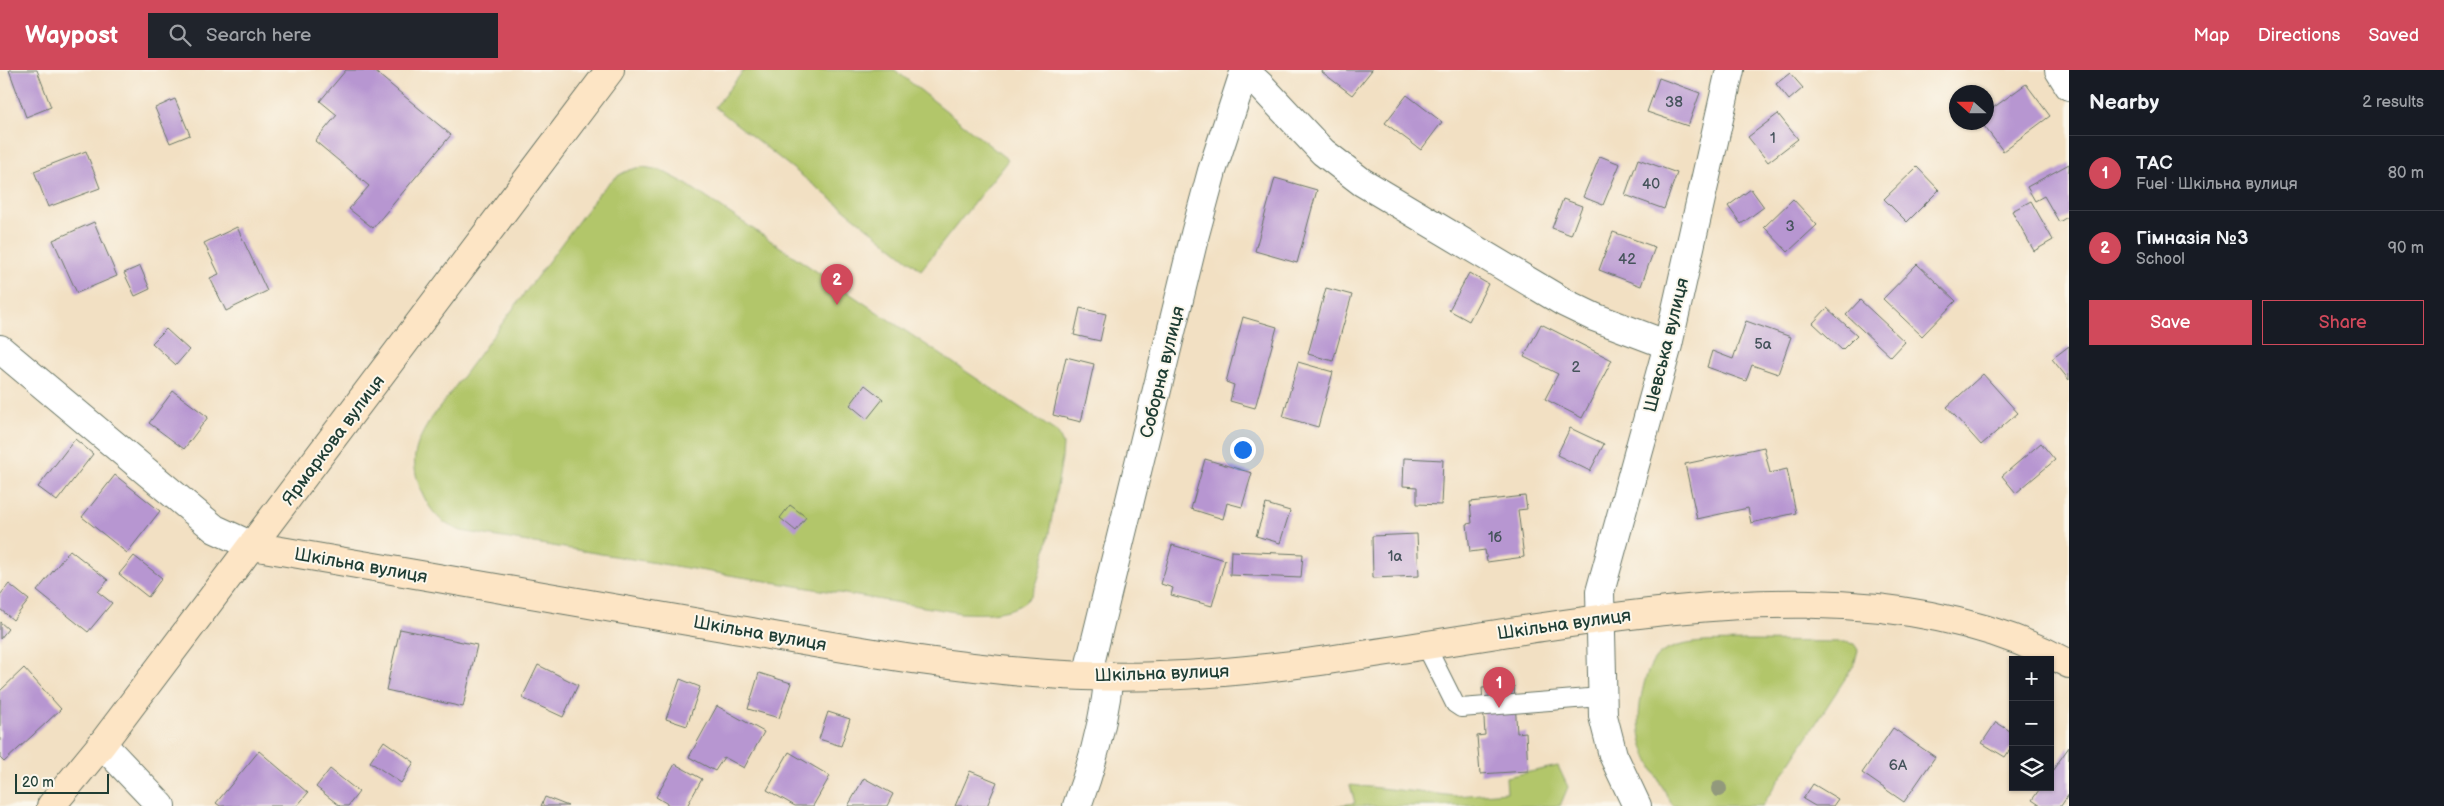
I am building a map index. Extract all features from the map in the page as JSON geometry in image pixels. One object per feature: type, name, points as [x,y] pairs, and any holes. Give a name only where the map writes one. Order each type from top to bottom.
[{"type":"main road","name":"Ярмаркова вулиця","points":[[50,806],[102,744],[610,70]]},
{"type":"main road","name":"Шкільна вулиця","points":[[252,546],[897,657],[1015,672],[1098,676],[1194,674],[1273,666],[1599,619],[1709,606],[1754,604],[1843,606],[1895,610],[1942,618],[1978,628],[2035,648],[2069,664]]},
{"type":"street","name":"Шевська вулиця","points":[[1637,806],[1612,755],[1606,734],[1601,698],[1600,592],[1668,346],[1730,70]]},
{"type":"street","points":[[2059,70],[2069,86]]},
{"type":"street","points":[[1245,71],[1264,88],[1323,152],[1377,192],[1558,299],[1594,317],[1668,346]]},
{"type":"street","name":"Соборна вулиця","points":[[1077,806],[1099,739],[1106,708],[1098,676],[1195,234],[1212,171],[1245,71]]},
{"type":"street","points":[[0,349],[215,529],[252,546]]},
{"type":"street","points":[[102,744],[161,806]]},
{"type":"lane","points":[[1425,644],[1455,704],[1462,708],[1601,698]]},
{"type":"green space","points":[[744,70],[895,70],[1008,160],[921,270],[715,107]]},
{"type":"green space","points":[[643,167],[660,170],[683,182],[1058,433],[1063,444],[1062,458],[1045,552],[1035,587],[1030,597],[1024,603],[998,612],[961,613],[461,531],[445,523],[434,513],[421,490],[415,463],[417,445],[428,423],[600,192],[619,175]]},
{"type":"green space","points":[[1746,641],[1845,642],[1854,644],[1858,650],[1854,665],[1762,806],[1673,806],[1649,762],[1640,735],[1640,703],[1648,671],[1659,655],[1672,648],[1693,643]]},
{"type":"green space","points":[[1558,766],[1568,787],[1560,806],[1336,806],[1355,803],[1350,785],[1456,796],[1507,792],[1506,777]]},
{"type":"building","points":[[9,70],[37,70],[51,107],[26,117]]},
{"type":"building","points":[[346,70],[373,70],[451,135],[373,228],[349,209],[369,186],[315,141],[337,115],[320,101]]},
{"type":"building","points":[[1323,70],[1372,70],[1352,95],[1322,72]]},
{"type":"building","points":[[1790,73],[1803,88],[1789,100],[1776,84]]},
{"type":"building","points":[[1659,78],[1700,93],[1688,126],[1647,112]]},
{"type":"building","points":[[2026,84],[2050,116],[2003,151],[1987,130],[1994,130],[1994,107]]},
{"type":"building","points":[[1407,95],[1442,122],[1421,150],[1385,123]]},
{"type":"building","points":[[175,99],[190,135],[170,143],[155,108]]},
{"type":"building","points":[[1778,114],[1798,139],[1768,162],[1748,137]]},
{"type":"building","points":[[86,151],[100,188],[48,207],[34,171]]},
{"type":"building","points":[[1600,156],[1620,164],[1603,205],[1583,197]]},
{"type":"building","points":[[1638,159],[1677,173],[1664,209],[1625,195]]},
{"type":"building","points":[[2069,164],[2069,216],[2059,222],[2044,196],[2035,201],[2027,187]]},
{"type":"building","points":[[1917,167],[1939,190],[1907,222],[1884,199]]},
{"type":"building","points":[[1275,178],[1317,190],[1297,263],[1255,251]]},
{"type":"building","points":[[1751,189],[1764,207],[1741,224],[1728,206]]},
{"type":"building","points":[[1563,199],[1582,206],[1571,235],[1552,228]]},
{"type":"building","points":[[1793,199],[1817,225],[1788,252],[1764,227]]},
{"type":"building","points":[[2031,201],[2053,240],[2034,251],[2012,211]]},
{"type":"building","points":[[94,222],[117,276],[77,293],[53,240]]},
{"type":"building","points":[[237,227],[267,291],[226,311],[210,278],[219,274],[204,243]]},
{"type":"building","points":[[1613,232],[1655,247],[1641,286],[1599,270]]},
{"type":"building","points":[[1917,264],[1956,301],[1922,336],[1883,299]]},
{"type":"building","points":[[140,266],[150,289],[135,296],[124,273]]},
{"type":"building","points":[[1469,273],[1488,284],[1469,321],[1449,310]]},
{"type":"building","points":[[1326,288],[1352,295],[1333,361],[1308,354]]},
{"type":"building","points":[[1860,300],[1905,342],[1891,357],[1846,315]]},
{"type":"building","points":[[1080,308],[1106,314],[1100,341],[1074,335]]},
{"type":"building","points":[[1827,308],[1857,335],[1842,350],[1813,323]]},
{"type":"building","points":[[1243,317],[1277,327],[1255,408],[1230,401],[1234,385],[1226,382]]},
{"type":"building","points":[[1746,321],[1791,337],[1778,374],[1752,365],[1746,381],[1707,367],[1712,351],[1733,359]]},
{"type":"building","points":[[1541,324],[1612,360],[1582,418],[1545,399],[1558,374],[1524,357]]},
{"type":"building","points":[[166,329],[189,350],[176,365],[152,343]]},
{"type":"building","points":[[2069,346],[2069,380],[2052,359]]},
{"type":"building","points":[[1066,357],[1094,364],[1081,422],[1053,415]]},
{"type":"building","points":[[1298,362],[1333,372],[1318,427],[1283,417]]},
{"type":"building","points":[[1983,374],[2018,413],[1981,445],[1947,407]]},
{"type":"building","points":[[865,385],[883,399],[867,419],[850,405]]},
{"type":"building","points":[[173,391],[208,417],[184,449],[149,423]]},
{"type":"building","points":[[1570,428],[1604,444],[1590,471],[1557,455]]},
{"type":"building","points":[[75,439],[93,454],[57,501],[38,487]]},
{"type":"building","points":[[2041,443],[2055,460],[2016,493],[2002,476]]},
{"type":"building","points":[[1764,447],[1770,473],[1787,469],[1796,513],[1751,523],[1748,508],[1697,519],[1685,464]]},
{"type":"building","points":[[1404,458],[1443,460],[1441,505],[1417,504],[1417,487],[1403,486]]},
{"type":"building","points":[[1205,459],[1252,473],[1242,507],[1227,503],[1223,519],[1191,509]]},
{"type":"building","points":[[115,475],[160,511],[127,553],[82,517]]},
{"type":"building","points":[[1525,496],[1527,509],[1518,510],[1524,557],[1487,562],[1485,550],[1470,552],[1467,524],[1472,523],[1470,502]]},
{"type":"building","points":[[1266,504],[1290,511],[1280,543],[1256,536]]},
{"type":"building","points":[[790,505],[806,517],[796,531],[780,518]]},
{"type":"building","points":[[1417,534],[1419,576],[1373,578],[1372,536]]},
{"type":"building","points":[[1172,545],[1225,560],[1212,606],[1171,595],[1173,588],[1161,584]]},
{"type":"building","points":[[70,550],[108,580],[98,592],[112,603],[88,632],[37,591]]},
{"type":"building","points":[[1231,551],[1303,554],[1301,578],[1230,575]]},
{"type":"building","points":[[134,556],[162,578],[148,597],[119,574]]},
{"type":"building","points":[[9,584],[29,600],[13,620],[0,609],[0,595]]},
{"type":"building","points":[[0,622],[8,629],[0,639]]},
{"type":"building","points":[[400,629],[477,645],[463,707],[386,690]]},
{"type":"building","points":[[538,665],[578,685],[563,717],[522,698]]},
{"type":"building","points":[[24,668],[61,709],[4,762],[0,758],[0,691]]},
{"type":"building","points":[[759,673],[791,683],[779,718],[748,709]]},
{"type":"building","points":[[680,679],[700,687],[687,726],[666,719]]},
{"type":"building","points":[[1514,686],[1517,733],[1526,732],[1528,771],[1480,774],[1477,736],[1485,735],[1482,688]]},
{"type":"building","points":[[717,706],[764,732],[744,768],[724,757],[715,771],[689,757]]},
{"type":"building","points":[[828,712],[850,719],[841,746],[819,739]]},
{"type":"building","points":[[1996,722],[2009,730],[2009,751],[2005,757],[1982,743]]},
{"type":"building","points":[[1893,728],[1935,757],[1904,802],[1862,773]]},
{"type":"building","points":[[384,741],[414,762],[401,783],[370,762]]},
{"type":"building","points":[[2069,747],[2069,794],[2061,806],[2041,806],[2032,800],[2038,791],[2054,791],[2054,768]]},
{"type":"building","points":[[259,751],[308,793],[297,806],[220,806],[216,803]]},
{"type":"building","points":[[789,752],[830,776],[813,806],[795,806],[767,790]]},
{"type":"building","points":[[675,764],[702,779],[687,806],[671,806],[656,797]]},
{"type":"building","points":[[330,769],[359,792],[348,806],[340,806],[316,787]]},
{"type":"building","points":[[970,771],[997,782],[987,806],[955,806]]},
{"type":"building","points":[[864,778],[893,794],[887,806],[848,806]]},
{"type":"building","points":[[1813,784],[1838,799],[1833,806],[1815,806],[1803,799]]},
{"type":"building","points":[[545,797],[568,806],[541,806]]},
{"type":"place","name":"Гімназія №3","points":[[837,305]]},
{"type":"place","name":"ТАС","points":[[1499,708]]}]
